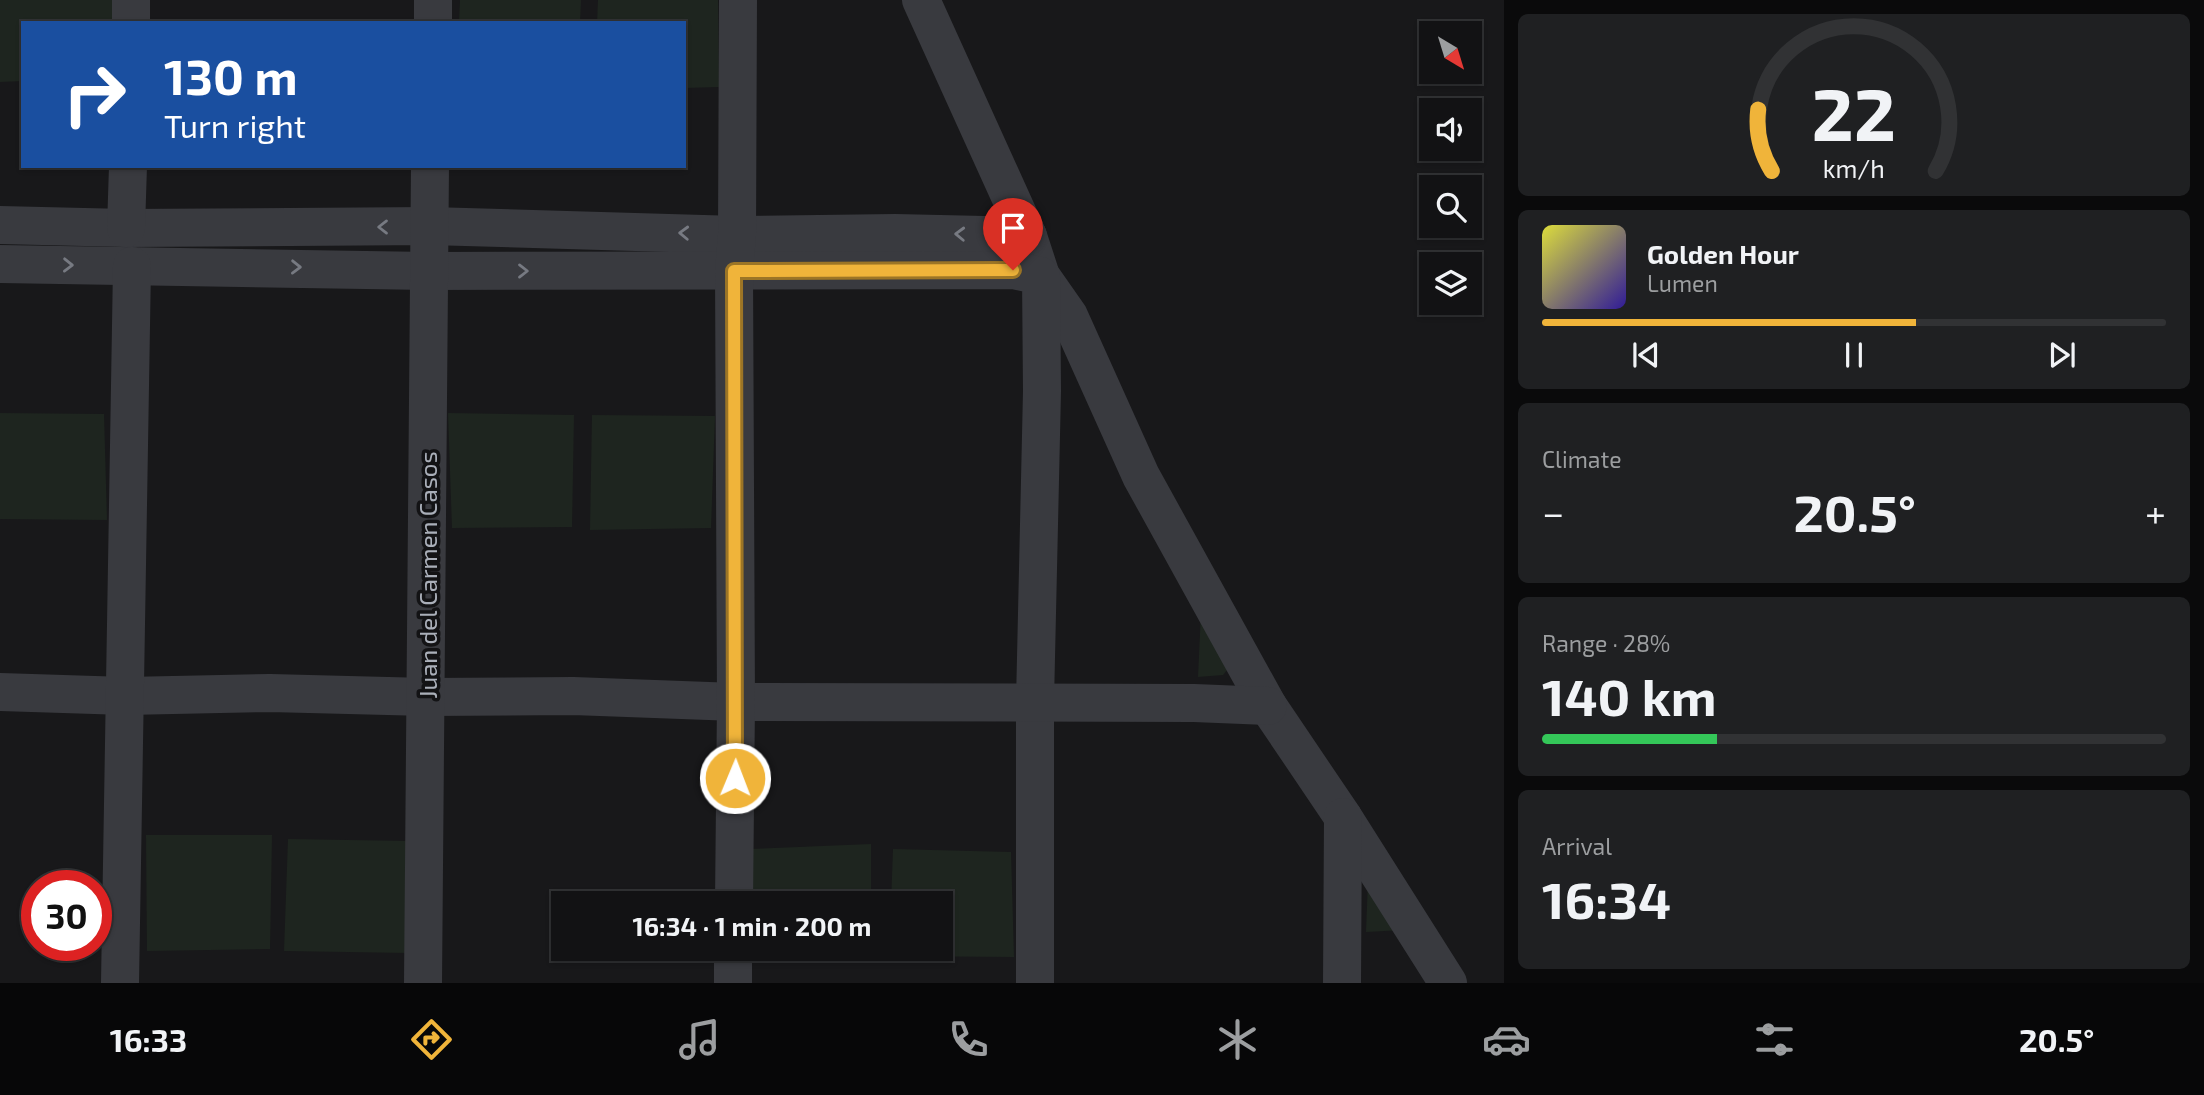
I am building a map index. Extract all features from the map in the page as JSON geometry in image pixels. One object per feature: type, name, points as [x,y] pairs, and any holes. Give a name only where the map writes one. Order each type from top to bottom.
[{"type":"street","points":[[131,0],[131,21]]},
{"type":"street","points":[[433,0],[433,21]]},
{"type":"street","points":[[734,891],[738,0]]},
{"type":"street","points":[[921,0],[1028,236],[1041,276],[1069,316],[1141,476],[1268,706],[1343,817],[1448,983]]},
{"type":"street","points":[[126,228],[128,168]]},
{"type":"street","name":"Juan del Carmen Casos","points":[[423,983],[430,168]]},
{"type":"street","points":[[0,225],[126,228],[430,226],[736,253],[1013,270],[1041,276]]},
{"type":"street","points":[[0,264],[429,271],[736,253],[895,233],[1028,236]]},
{"type":"street","points":[[120,983],[132,266]]},
{"type":"street","points":[[1035,983],[1035,702],[1042,391],[1041,276]]},
{"type":"street","points":[[0,692],[126,696],[573,696],[736,702],[1194,703],[1268,706]]},
{"type":"street","points":[[1342,983],[1343,817]]},
{"type":"street","points":[[733,961],[733,983]]},
{"type":"shaded area","points":[[0,0],[115,0],[114,21],[21,21],[21,81],[0,82]]},
{"type":"shaded area","points":[[460,0],[581,0],[580,21],[459,21]]},
{"type":"shaded area","points":[[598,0],[718,0],[719,87],[686,88],[686,21],[597,21]]},
{"type":"shaded area","points":[[0,413],[104,414],[107,520],[0,519]]},
{"type":"shaded area","points":[[448,413],[574,415],[572,527],[452,528]]},
{"type":"shaded area","points":[[592,415],[715,416],[711,528],[590,530]]},
{"type":"shaded area","points":[[1201,612],[1231,665],[1223,675],[1198,677]]},
{"type":"shaded area","points":[[146,835],[272,835],[270,949],[147,951]]},
{"type":"shaded area","points":[[288,839],[409,841],[409,953],[284,951]]},
{"type":"shaded area","points":[[871,844],[871,891],[750,891],[750,849]]},
{"type":"shaded area","points":[[893,849],[1011,852],[1014,957],[953,957],[953,891],[891,891]]},
{"type":"shaded area","points":[[1368,880],[1403,930],[1366,932]]},
{"type":"route","points":[[735,778],[734,271],[1013,270]]}]
